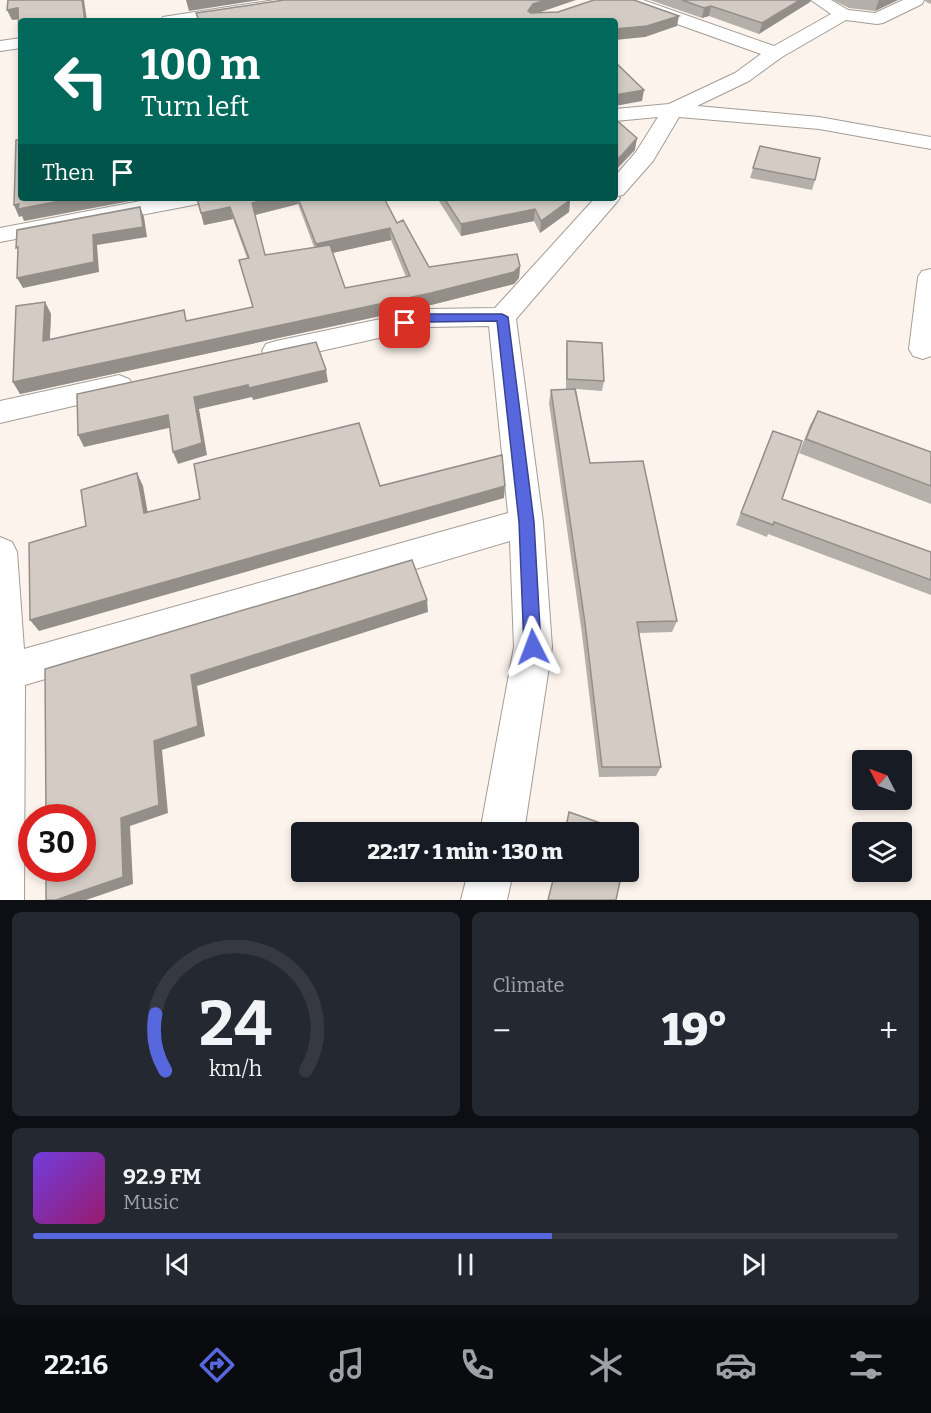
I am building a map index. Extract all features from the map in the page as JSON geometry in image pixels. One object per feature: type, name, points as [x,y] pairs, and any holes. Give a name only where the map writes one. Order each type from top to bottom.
[{"type":"street","points":[[179,0],[180,18]]},
{"type":"street","points":[[193,18],[308,0]]},
{"type":"street","points":[[627,0],[775,53]]},
{"type":"street","points":[[819,0],[843,14],[878,19],[916,0]]},
{"type":"street","points":[[618,187],[645,156],[673,110],[742,77],[775,53],[843,14]]},
{"type":"street","points":[[0,46],[18,43]]},
{"type":"street","points":[[618,115],[673,110],[819,123],[931,143]]},
{"type":"street","points":[[0,235],[177,201]]},
{"type":"street","points":[[254,356],[428,318],[502,317],[605,201]]},
{"type":"street","points":[[922,349],[931,276]]},
{"type":"street","points":[[502,317],[526,522],[533,647],[504,822]]},
{"type":"street","points":[[0,412],[139,382]]},
{"type":"street","points":[[6,672],[526,522]]},
{"type":"street","points":[[0,552],[6,672],[1,900]]},
{"type":"street","points":[[484,900],[489,882]]},
{"type":"building","points":[[8,0],[82,0],[85,18],[18,18],[18,8],[7,10]]},
{"type":"building","points":[[284,0],[546,0],[533,4],[528,11],[531,13],[558,12],[594,0],[634,0],[679,16],[647,26],[618,29],[618,18],[198,18],[196,13]]},
{"type":"building","points":[[682,0],[800,0],[762,23],[711,6],[704,8]]},
{"type":"building","points":[[618,65],[644,90],[618,94]]},
{"type":"building","points":[[618,122],[637,138],[618,158]]},
{"type":"building","points":[[16,140],[18,140],[18,201],[60,201],[18,209],[19,204],[14,205]]},
{"type":"building","points":[[760,146],[820,158],[815,180],[753,168]]},
{"type":"building","points":[[198,201],[260,201],[252,203],[265,255],[330,245],[345,288],[410,276],[390,228],[316,244],[299,201],[386,201],[397,223],[403,220],[429,267],[517,254],[520,266],[514,272],[431,293],[13,382],[16,306],[45,302],[43,341],[184,310],[186,321],[253,307],[239,260],[249,258],[230,207],[201,213]]},
{"type":"building","points":[[446,201],[569,201],[541,221],[535,209],[461,224]]},
{"type":"building","points":[[140,207],[143,227],[93,235],[94,262],[17,278],[17,230]]},
{"type":"building","points":[[567,341],[602,343],[604,381],[567,379]]},
{"type":"building","points":[[316,342],[326,370],[249,388],[248,385],[194,397],[202,443],[173,452],[168,415],[78,435],[77,394]]},
{"type":"building","points":[[575,389],[590,463],[643,461],[677,621],[637,622],[661,767],[602,767],[585,623],[551,390]]},
{"type":"building","points":[[818,411],[931,452],[931,486],[806,439]]},
{"type":"building","points":[[359,423],[380,486],[502,455],[505,486],[30,620],[29,543],[86,526],[81,490],[137,473],[144,513],[200,499],[194,464]]},
{"type":"building","points":[[773,431],[802,441],[782,499],[931,552],[931,580],[774,522],[773,525],[741,513]]},
{"type":"building","points":[[412,560],[427,600],[191,675],[198,726],[154,741],[159,805],[121,818],[123,877],[56,900],[46,900],[46,882],[96,882],[96,804],[46,804],[45,669]]},
{"type":"building","points":[[569,812],[598,822],[567,822]]},
{"type":"building","points":[[552,882],[620,882],[616,900],[548,900]]},
{"type":"route","points":[[405,323],[428,318],[502,317],[526,522],[533,647]]}]
